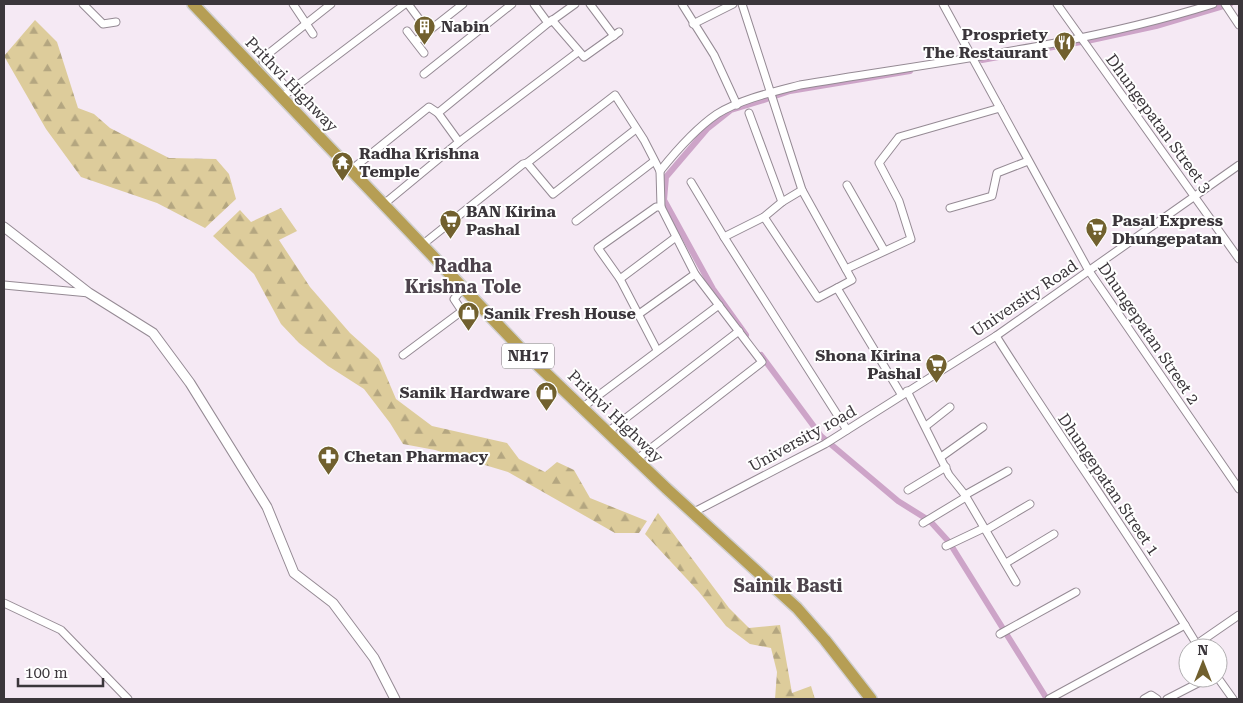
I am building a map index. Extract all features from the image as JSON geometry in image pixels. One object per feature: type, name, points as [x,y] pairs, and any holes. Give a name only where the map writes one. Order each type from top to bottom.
[{"type":"highway","name":"Prithvi Highway","points":[[193,4],[286,94],[351,170],[526,354],[797,608],[825,640],[870,699]]},
{"type":"street","points":[[83,4],[104,24],[116,22]]},
{"type":"street","points":[[293,4],[313,34]]},
{"type":"street","points":[[331,4],[263,58],[263,62],[286,94],[407,4],[428,31]]},
{"type":"street","points":[[416,41],[463,4]]},
{"type":"street","points":[[424,74],[512,4]]},
{"type":"street","points":[[534,4],[584,57],[616,34],[590,4]]},
{"type":"street","points":[[438,113],[575,4]]},
{"type":"street","points":[[682,4],[714,55],[737,105]]},
{"type":"street","points":[[693,24],[733,4]]},
{"type":"street","points":[[742,4],[769,93],[802,190],[852,280],[818,298],[764,217]]},
{"type":"street","name":"Dhungepatan Street 2","points":[[943,4],[1089,271],[1239,489]]},
{"type":"street","name":"Dhungepatan Street 3","points":[[1057,4],[1239,259]]},
{"type":"street","points":[[660,172],[697,130],[717,114],[769,93],[800,85],[1082,37],[1144,24],[1213,4]]},
{"type":"street","points":[[1226,5],[1239,25]]},
{"type":"street","points":[[407,31],[424,53]]},
{"type":"street","points":[[384,204],[459,142],[578,52]]},
{"type":"street","points":[[422,245],[523,164],[527,163],[615,95],[644,140],[653,162],[660,172],[660,207],[695,274],[762,362],[637,459]]},
{"type":"street","points":[[351,170],[428,107],[438,113],[459,142]]},
{"type":"street","points":[[846,269],[911,238],[899,201],[878,164],[899,137],[1000,108]]},
{"type":"street","points":[[749,113],[782,202]]},
{"type":"street","points":[[527,163],[553,194],[636,129]]},
{"type":"street","points":[[576,221],[653,162]]},
{"type":"street","points":[[950,208],[992,196],[997,173],[1028,162]]},
{"type":"street","name":"University Road","points":[[920,382],[996,336],[1239,165]]},
{"type":"street","points":[[691,182],[724,238],[847,430]]},
{"type":"street","points":[[847,185],[884,250]]},
{"type":"street","points":[[724,238],[764,217],[782,202],[802,190]]},
{"type":"street","points":[[657,350],[620,279],[598,248],[656,207],[660,207]]},
{"type":"street","points":[[4,227],[89,293],[153,333],[190,383],[259,493],[267,507],[294,573],[332,603],[374,658],[395,699]]},
{"type":"street","points":[[620,279],[676,238]]},
{"type":"street","points":[[639,314],[695,274]]},
{"type":"street","points":[[4,285],[89,293]]},
{"type":"street","points":[[403,355],[462,311],[454,299],[463,288]]},
{"type":"street","points":[[837,288],[926,426],[946,467],[966,496],[1016,582]]},
{"type":"street","points":[[583,407],[719,305]]},
{"type":"street","points":[[609,431],[739,331]]},
{"type":"street","name":"Dhungepatan Street 1","points":[[996,336],[1193,638]]},
{"type":"street","name":"University road","points":[[694,512],[825,444],[920,382]]},
{"type":"street","points":[[926,426],[950,407]]},
{"type":"street","points":[[941,457],[984,427]]},
{"type":"street","points":[[908,490],[946,467]]},
{"type":"street","points":[[924,523],[1008,471]]},
{"type":"street","points":[[946,546],[985,529],[1030,504]]},
{"type":"street","points":[[1006,562],[1054,534]]},
{"type":"street","points":[[1000,634],[1076,592]]},
{"type":"street","points":[[4,603],[61,630],[128,699]]},
{"type":"street","points":[[1209,638],[1239,615]]},
{"type":"street","points":[[1049,699],[1185,625]]},
{"type":"street","points":[[1167,699],[1188,688]]},
{"type":"street","points":[[1225,688],[1232,699]]},
{"type":"street","points":[[1144,699],[1151,696],[1157,699]]},
{"type":"green space","points":[[35,20],[57,42],[78,108],[94,114],[110,128],[169,158],[216,159],[229,174],[236,199],[205,228],[157,203],[81,177],[46,129],[4,56]]},
{"type":"green space","points":[[281,208],[297,231],[279,240],[310,287],[350,333],[379,359],[396,399],[432,426],[507,443],[519,459],[545,472],[557,462],[574,470],[590,498],[647,521],[639,533],[615,533],[508,472],[435,450],[403,444],[390,423],[364,389],[328,366],[299,343],[281,324],[254,274],[213,236],[240,210],[251,222]]},
{"type":"green space","points":[[658,513],[729,608],[749,628],[780,625],[792,693],[811,686],[815,699],[775,699],[777,672],[771,648],[750,644],[726,626],[699,592],[645,534]]},
{"type":"waterway","points":[[1087,41],[1156,26],[1230,4]]},
{"type":"waterway","points":[[982,60],[1081,42]]},
{"type":"waterway","points":[[772,97],[790,91],[910,71]]},
{"type":"waterway","points":[[746,335],[713,289],[664,200],[666,177],[707,129],[731,110],[767,99]]},
{"type":"waterway","points":[[761,355],[821,436],[898,501],[930,521],[949,542],[1047,699]]},
{"type":"place","name":"Nabin","points":[[425,45]]},
{"type":"place","name":"Prospriety The Restaurant","points":[[1064,62]]},
{"type":"place","name":"Radha Krishna Temple","points":[[343,181]]},
{"type":"place","name":"BAN Kirina Pashal","points":[[450,239]]},
{"type":"place","name":"Pasal Express Dhungepatan","points":[[1096,248]]},
{"type":"place","name":"Sanik Fresh House","points":[[468,332]]},
{"type":"place","name":"Shona Kirina Pashal","points":[[937,383]]},
{"type":"place","name":"Sanik Hardware","points":[[546,411]]},
{"type":"place","name":"Chetan Pharmacy","points":[[328,475]]},
{"type":"district","name":"Radha Krishna Tole","points":[[463,276]]},
{"type":"district","name":"Sainik Basti","points":[[788,586]]}]
